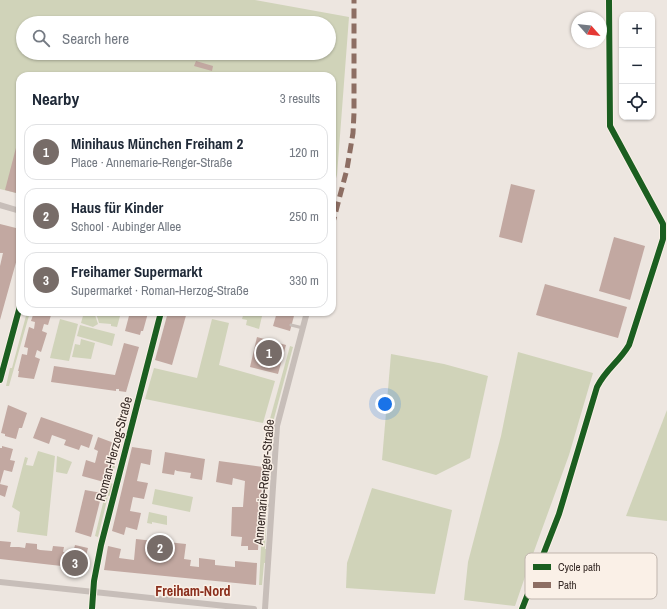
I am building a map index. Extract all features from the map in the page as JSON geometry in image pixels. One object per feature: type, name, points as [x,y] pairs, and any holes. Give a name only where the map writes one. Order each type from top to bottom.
[{"type":"street","points":[[544,553],[559,514],[597,387],[606,372],[623,355],[629,345],[663,239],[663,224],[610,126],[609,0]]},
{"type":"street","points":[[0,205],[16,209]]},
{"type":"street","points":[[0,380],[17,316]]},
{"type":"street","name":"Roman-Herzog-Straße","points":[[92,609],[94,581],[101,545],[160,316]]},
{"type":"street","name":"Annemarie-Renger-Straße","points":[[265,609],[278,424],[306,316]]},
{"type":"street","points":[[0,582],[254,609]]},
{"type":"street","points":[[522,609],[526,599]]},
{"type":"lane","points":[[292,325],[303,328]]},
{"type":"lane","points":[[260,504],[272,506]]},
{"type":"green space","points":[[0,0],[255,0],[349,17],[336,178],[336,72],[16,72],[16,193],[0,189]]},
{"type":"green space","points":[[26,316],[29,316],[9,386],[6,386],[10,368],[12,368]]},
{"type":"green space","points":[[83,316],[95,316],[98,324],[93,327],[81,323]]},
{"type":"green space","points":[[97,316],[120,316],[117,327],[111,326],[111,324],[99,323]]},
{"type":"green space","points":[[243,316],[262,316],[259,329],[246,325],[247,320],[242,319]]},
{"type":"green space","points":[[60,319],[78,324],[69,361],[50,358]]},
{"type":"green space","points":[[212,319],[229,323],[219,365],[275,381],[263,423],[145,399],[154,368],[197,378]]},
{"type":"green space","points":[[80,325],[115,334],[112,346],[77,336]]},
{"type":"green space","points":[[81,339],[95,343],[91,359],[72,357],[75,344],[80,345]]},
{"type":"green space","points":[[290,346],[293,347],[272,426],[268,426]]},
{"type":"green space","points":[[518,352],[593,373],[569,455],[533,553],[525,553],[525,577],[515,606],[464,600],[468,562],[501,436]]},
{"type":"green space","points":[[391,354],[444,364],[488,376],[470,458],[436,475],[382,460]]},
{"type":"green space","points":[[667,410],[667,521],[626,516]]},
{"type":"green space","points":[[38,451],[55,456],[47,536],[17,532],[20,512],[12,507],[25,457],[28,458],[26,465],[33,466]]},
{"type":"green space","points":[[57,456],[72,462],[67,474],[56,472]]},
{"type":"green space","points":[[112,466],[115,466],[110,483],[113,484],[110,496],[108,496],[98,537],[95,536]]},
{"type":"green space","points":[[372,488],[452,510],[435,594],[346,588],[347,563]]},
{"type":"green space","points":[[155,489],[193,497],[190,512],[152,504]]},
{"type":"green space","points":[[263,510],[267,510],[265,549],[267,549],[262,585],[259,585]]},
{"type":"green space","points":[[149,512],[167,516],[167,525],[152,522],[152,524],[147,523]]},
{"type":"building","points":[[196,61],[213,66],[212,71],[194,66]]},
{"type":"building","points":[[16,148],[16,193],[5,190]]},
{"type":"building","points":[[511,184],[535,190],[522,243],[499,237]]},
{"type":"building","points":[[0,224],[16,228],[16,262],[0,320],[0,266],[3,253],[0,253]]},
{"type":"building","points":[[614,237],[645,246],[630,300],[599,291]]},
{"type":"building","points":[[545,284],[627,307],[618,338],[536,315]]},
{"type":"building","points":[[33,316],[51,316],[48,325],[44,324],[42,331],[47,333],[41,352],[37,350],[35,357],[40,359],[34,379],[18,377],[22,354],[27,355],[28,348],[24,347],[29,327],[34,329],[35,322],[31,321]]},
{"type":"building","points":[[129,316],[147,316],[143,331],[141,331],[140,335],[125,331]]},
{"type":"building","points":[[167,316],[186,316],[172,365],[155,360]]},
{"type":"building","points":[[276,316],[294,316],[290,331],[273,326]]},
{"type":"building","points":[[257,337],[286,345],[278,374],[250,367]]},
{"type":"building","points":[[124,343],[139,347],[126,392],[119,391],[119,389],[116,389],[116,391],[51,382],[54,366],[115,375]]},
{"type":"building","points":[[8,405],[27,413],[22,428],[19,428],[16,439],[5,436],[5,434],[1,433]]},
{"type":"building","points":[[41,417],[93,435],[89,448],[81,445],[79,450],[64,445],[66,440],[52,435],[49,444],[33,438]]},
{"type":"building","points":[[98,437],[114,443],[104,482],[82,476],[86,460],[95,463],[98,451],[94,449]]},
{"type":"building","points":[[2,446],[13,449],[10,460],[15,461],[12,472],[4,470],[0,484],[0,448],[2,448]]},
{"type":"building","points":[[132,447],[152,450],[150,465],[141,463],[137,481],[148,483],[144,499],[133,497],[130,511],[141,513],[137,530],[126,527],[124,535],[112,531]]},
{"type":"building","points":[[165,452],[205,459],[202,480],[190,478],[191,473],[175,470],[174,475],[162,473]]},
{"type":"building","points":[[219,461],[263,467],[258,550],[248,550],[248,546],[241,546],[242,537],[231,536],[232,507],[243,507],[245,481],[233,478],[232,485],[216,482]]},
{"type":"building","points":[[0,484],[8,486],[5,497],[0,495]]},
{"type":"building","points":[[85,490],[102,493],[91,537],[75,532]]},
{"type":"building","points":[[136,539],[154,541],[153,552],[166,553],[167,542],[186,544],[184,559],[191,560],[190,566],[199,567],[199,558],[215,560],[215,565],[235,567],[235,561],[257,563],[256,585],[104,570],[108,546],[121,549],[119,558],[134,560]]},
{"type":"building","points":[[0,541],[11,542],[10,547],[25,548],[26,543],[37,544],[37,549],[40,550],[52,551],[53,546],[64,547],[63,552],[73,553],[75,545],[88,548],[83,568],[79,568],[0,559]]},
{"type":"marked path","points":[[336,211],[347,169],[353,133],[354,0]]},
{"type":"cycle path","points":[[544,553],[559,514],[597,387],[604,375],[629,345],[663,239],[663,224],[610,126],[609,0]]},
{"type":"cycle path","points":[[0,380],[17,316]]},
{"type":"cycle path","points":[[92,609],[94,581],[101,545],[160,316]]},
{"type":"cycle path","points":[[522,609],[526,599]]},
{"type":"place","name":"Minihaus München Freiham 2","points":[[269,353]]},
{"type":"place","name":"Haus für Kinder","points":[[160,548]]},
{"type":"place","name":"Freihamer Supermarkt","points":[[75,563]]},
{"type":"district","name":"Freiham-Nord","points":[[193,591]]}]
